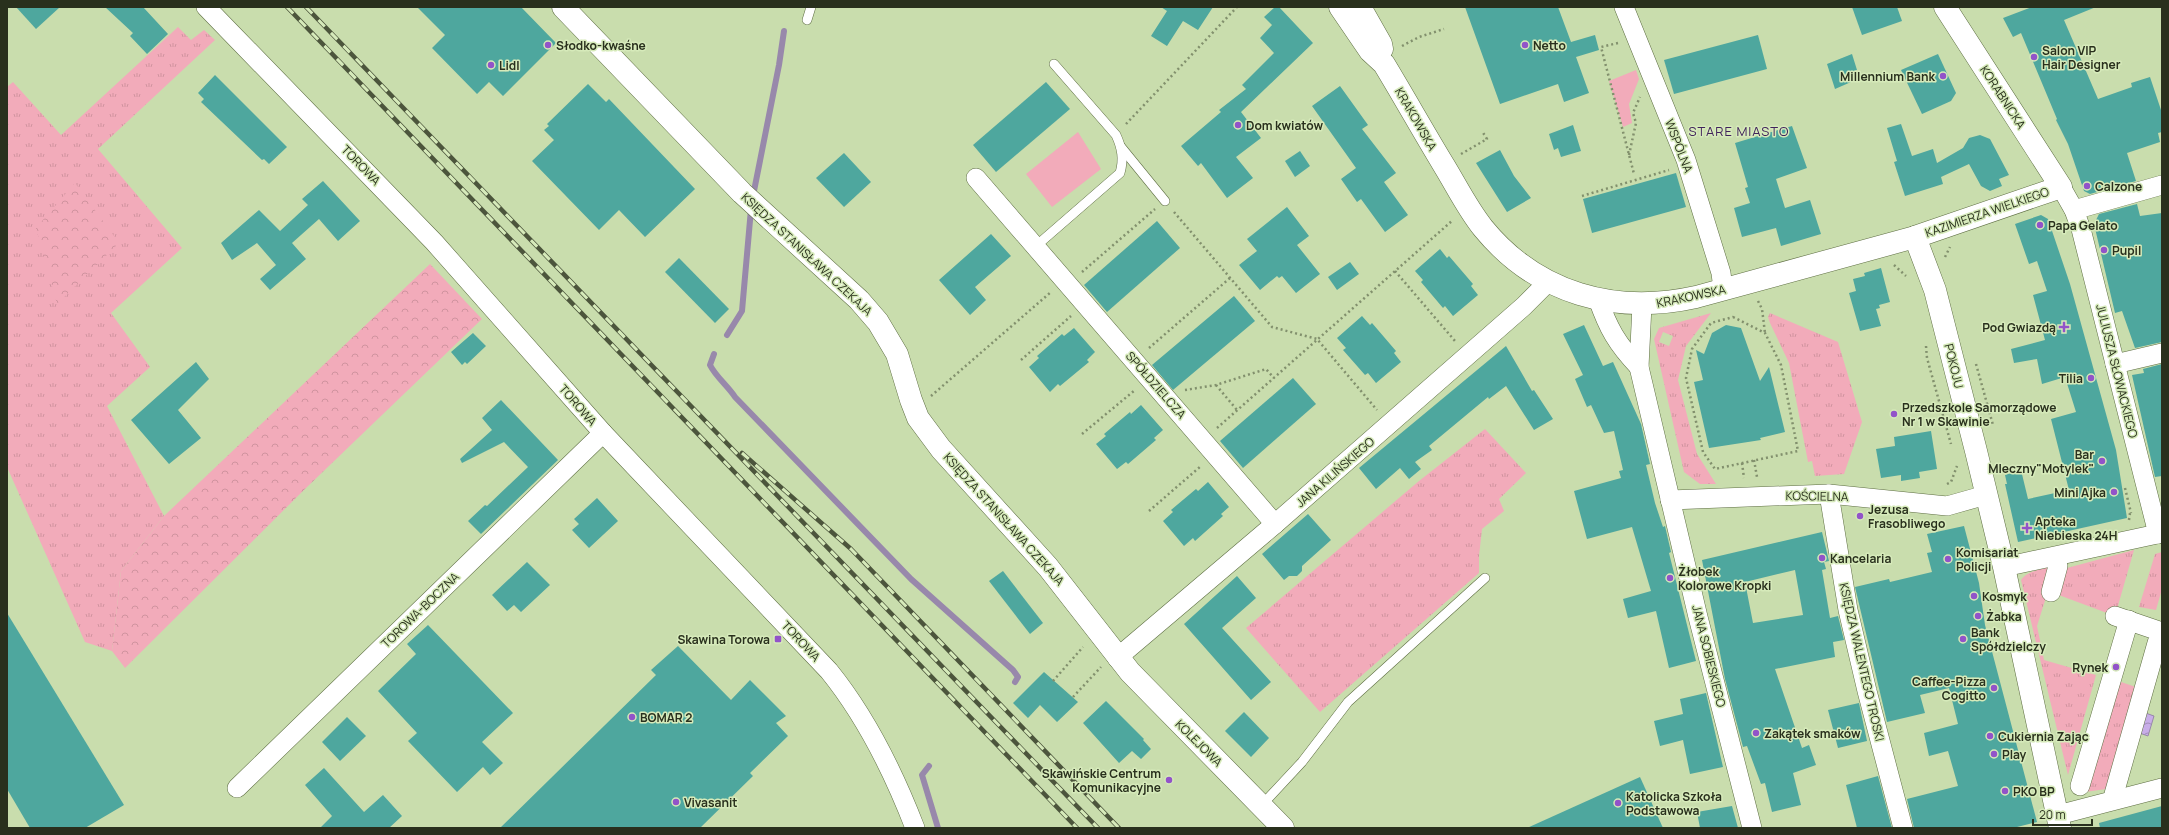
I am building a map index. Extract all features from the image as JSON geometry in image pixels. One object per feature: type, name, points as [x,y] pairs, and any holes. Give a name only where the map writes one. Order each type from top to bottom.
[{"type":"street","name":"TOROWA","points":[[206,7],[434,242],[603,433],[829,671],[850,697],[885,757],[915,828]]},
{"type":"street","name":"KSIĘDZA STANISŁAWA CZEKAJA","points":[[563,7],[742,192],[859,300],[878,322],[897,354],[910,400],[928,434],[1052,572],[1110,661]]},
{"type":"street","name":"KRAKOWSKA","points":[[1340,7],[1370,51],[1384,64],[1475,218],[1509,254],[1549,281],[1572,291],[1618,303],[1642,305],[1676,302],[1915,236]]},
{"type":"street","name":"KRAKOWSKA","points":[[1360,7],[1381,44],[1384,64]]},
{"type":"street","name":"WSPÓLNA","points":[[1624,7],[1686,160],[1721,273],[1723,290]]},
{"type":"street","name":"KORABNICKA","points":[[1945,7],[2061,187]]},
{"type":"street","name":"SPÓŁDZIELCZA","points":[[976,178],[1275,524]]},
{"type":"street","points":[[2074,210],[2162,185]]},
{"type":"street","name":"KAZIMIERZA WIELKIEGO","points":[[1915,236],[2061,187],[2074,210]]},
{"type":"street","name":"JULIUSZA SŁOWACKIEGO","points":[[2074,210],[2151,508],[2160,533]]},
{"type":"street","name":"POKOJU","points":[[1915,236],[1935,290],[2004,567]]},
{"type":"street","name":"JANA KILIŃSKIEGO","points":[[1110,661],[1275,524],[1524,306],[1549,281]]},
{"type":"street","name":"JANA SOBIESKIEGO","points":[[1598,299],[1609,329],[1626,354],[1638,367]]},
{"type":"street","name":"JANA SOBIESKIEGO","points":[[1642,305],[1638,367],[1752,828]]},
{"type":"street","points":[[2115,364],[2162,353]]},
{"type":"street","name":"TOROWA-BOCZNA","points":[[236,788],[603,433]]},
{"type":"street","name":"KOŚCIELNA","points":[[1670,500],[1829,494],[1947,506],[1986,495]]},
{"type":"street","name":"KSIĘDZA WALENTEGO TROSKI","points":[[1829,494],[1850,618],[1903,828]]},
{"type":"street","points":[[2160,533],[2004,567],[2058,824],[2162,788]]},
{"type":"street","points":[[2051,592],[2058,566]]},
{"type":"street","points":[[2080,786],[2122,618],[2162,632]]},
{"type":"street","points":[[2114,794],[2157,643],[2162,639]]},
{"type":"street","name":"KOLEJOWA","points":[[1110,661],[1283,828]]},
{"type":"lane","points":[[807,20],[811,7]]},
{"type":"lane","points":[[1036,246],[1120,173],[1123,163],[1121,147],[1116,135],[1054,64]]},
{"type":"lane","points":[[1121,147],[1165,201]]},
{"type":"lane","points":[[1261,806],[1302,762],[1348,702],[1485,578]]},
{"type":"path","points":[[1116,135],[1237,7]]},
{"type":"path","points":[[1398,48],[1419,37],[1444,29]]},
{"type":"path","points":[[1622,42],[1600,47],[1634,174]]},
{"type":"path","points":[[1629,156],[1636,123],[1634,113],[1640,94]]},
{"type":"path","points":[[1468,150],[1487,139],[1482,130]]},
{"type":"path","points":[[1582,196],[1674,169]]},
{"type":"path","points":[[926,392],[928,399],[1066,282],[1165,201],[1272,327],[1317,339],[1390,424]]},
{"type":"path","points":[[1149,511],[1209,447],[1237,410],[1447,226]]},
{"type":"path","points":[[1942,263],[1950,247],[1955,243]]},
{"type":"path","points":[[1890,263],[1903,272],[1909,280]]},
{"type":"path","points":[[1395,271],[1456,341]]},
{"type":"path","points":[[1134,361],[1230,278]]},
{"type":"path","points":[[1756,299],[1763,297]]},
{"type":"path","points":[[1021,360],[1086,304]]},
{"type":"path","points":[[1733,317],[1765,333],[1775,352],[1781,365],[1798,451],[1754,460],[1715,469],[1703,452],[1686,378],[1692,349],[1711,323],[1733,317]]},
{"type":"path","points":[[1926,344],[1928,358],[1951,446]]},
{"type":"path","points":[[1974,361],[1978,368],[1994,429]]},
{"type":"path","points":[[1163,394],[1216,385],[1266,369],[1274,378]]},
{"type":"path","points":[[1082,434],[1149,378]]},
{"type":"path","points":[[1216,385],[1237,410]]},
{"type":"path","points":[[1754,460],[1757,477]]},
{"type":"path","points":[[1942,486],[1951,482],[1957,468],[1955,461]]},
{"type":"path","points":[[2124,485],[2130,513],[2129,521],[2126,524]]},
{"type":"path","points":[[2130,513],[2151,508]]},
{"type":"path","points":[[1053,681],[1086,644]]},
{"type":"path","points":[[1073,697],[1110,661]]},
{"type":"green space","points":[[178,27],[191,40],[204,30],[215,40],[98,149],[182,248],[111,313],[150,367],[107,406],[164,516],[121,571],[112,651],[85,642],[7,467],[7,87],[13,82],[61,135]]},
{"type":"green space","points":[[1636,70],[1639,79],[1629,104],[1632,123],[1623,127],[1609,81]]},
{"type":"green space","points":[[1078,132],[1101,169],[1052,207],[1026,174]]},
{"type":"green space","points":[[75,183],[119,243],[57,304],[36,228]]},
{"type":"green space","points":[[430,264],[482,319],[306,488],[125,668],[112,651],[121,571],[164,516]]},
{"type":"green space","points":[[1711,313],[1686,346],[1678,380],[1697,454],[1716,484],[1700,484],[1684,472],[1654,339],[1659,328]],"holes":[[[1663,332],[1673,336],[1669,346],[1659,342]]]},
{"type":"green space","points":[[1770,313],[1838,342],[1862,422],[1844,474],[1815,476],[1812,461],[1808,462],[1789,363],[1770,323],[1768,317]]},
{"type":"green space","points":[[1485,429],[1526,473],[1499,499],[1504,511],[1482,529],[1479,573],[1320,712],[1246,628],[1419,481]]},
{"type":"green space","points":[[2134,550],[2115,616],[2048,591],[2037,626],[2044,660],[2096,675],[2068,775],[2021,580],[2029,573],[2042,569],[2056,567],[2067,568]]},
{"type":"green space","points":[[2162,552],[2162,589],[2156,610],[2139,607],[2155,554]]},
{"type":"green space","points":[[2115,680],[2136,687],[2106,789],[2085,792]]},
{"type":"water","points":[[2137,710],[2154,716],[2148,736],[2131,730]]},
{"type":"building","points":[[16,7],[60,7],[36,29]]},
{"type":"building","points":[[105,7],[143,7],[168,34],[147,54],[130,36],[133,33]]},
{"type":"building","name":"Lidl","points":[[417,7],[521,7],[556,43],[503,96],[489,82],[477,94],[432,48],[445,35]]},
{"type":"building","points":[[1161,7],[1213,7],[1198,30],[1183,21],[1167,46],[1151,36],[1167,11]]},
{"type":"building","points":[[1275,7],[1279,7],[1313,43],[1241,112],[1261,138],[1236,157],[1253,178],[1227,198],[1201,163],[1198,166],[1181,146],[1221,112],[1219,110],[1246,89],[1242,85],[1274,53],[1260,38],[1272,25],[1264,17]]},
{"type":"building","name":"Netto","points":[[1465,7],[1558,7],[1571,42],[1595,35],[1599,50],[1576,57],[1589,93],[1564,102],[1558,84],[1500,104]]},
{"type":"building","points":[[1852,7],[1897,7],[1902,21],[1862,35]]},
{"type":"building","points":[[2032,7],[2096,7],[2064,20],[2098,99],[2132,87],[2131,83],[2150,77],[2162,113],[2162,132],[2158,133],[2160,142],[2127,153],[2136,181],[2090,194],[2084,191],[2068,144],[2056,120],[2057,119],[2021,33],[2013,37],[2003,18]]},
{"type":"building","points":[[1758,35],[1767,69],[1674,94],[1664,60]]},
{"type":"building","points":[[1852,54],[1857,70],[1848,73],[1851,82],[1835,89],[1827,64]]},
{"type":"building","points":[[1938,54],[1956,93],[1951,101],[1922,114],[1901,70]]},
{"type":"building","points":[[215,75],[287,147],[269,164],[264,159],[262,160],[201,102],[204,99],[198,93]]},
{"type":"building","points":[[1046,82],[1070,109],[996,172],[973,145]]},
{"type":"building","points":[[588,84],[606,102],[609,99],[695,189],[645,237],[619,210],[599,230],[532,161],[554,140],[544,130],[549,126],[547,124]]},
{"type":"building","points":[[1340,86],[1368,125],[1362,129],[1396,173],[1384,182],[1408,215],[1385,232],[1361,199],[1357,202],[1341,179],[1356,168],[1312,106]]},
{"type":"building","points":[[1901,124],[1912,156],[1933,149],[1937,163],[1963,148],[1969,138],[1980,135],[1990,139],[2009,175],[1999,179],[2002,186],[1990,191],[1981,186],[1969,164],[1941,177],[1943,184],[1905,196],[1894,162],[1897,161],[1887,128]]},
{"type":"building","points":[[1573,125],[1581,151],[1561,157],[1558,148],[1554,150],[1549,134]]},
{"type":"building","points":[[1792,126],[1807,168],[1776,179],[1785,208],[1810,200],[1821,234],[1781,246],[1776,228],[1742,237],[1734,208],[1750,203],[1745,188],[1748,187],[1735,143]]},
{"type":"building","points":[[1500,150],[1514,176],[1531,198],[1507,212],[1476,163]]},
{"type":"building","points":[[1300,151],[1310,166],[1295,177],[1285,161]]},
{"type":"building","points":[[844,153],[871,182],[844,207],[816,178]]},
{"type":"building","points":[[1676,173],[1686,207],[1592,233],[1583,199]]},
{"type":"building","points":[[323,181],[360,221],[338,241],[319,219],[292,243],[306,259],[270,290],[260,279],[276,265],[257,243],[232,260],[221,243],[259,210],[280,231],[308,205],[302,199]]},
{"type":"building","points":[[2137,204],[2140,216],[2162,213],[2162,342],[2135,348],[2122,311],[2115,313],[2094,224],[2099,214]]},
{"type":"building","points":[[1287,207],[1309,236],[1297,245],[1320,274],[1296,293],[1282,276],[1279,278],[1277,276],[1260,290],[1239,265],[1257,251],[1247,239]]},
{"type":"building","points":[[2041,215],[2048,219],[2070,284],[2116,450],[2127,518],[2018,542],[2005,484],[2007,484],[2005,475],[2021,470],[2028,499],[2069,490],[2051,419],[2076,412],[2065,377],[2042,384],[2037,359],[2014,363],[2011,349],[2045,340],[2033,295],[2047,291],[2037,261],[2029,264],[2015,224]]},
{"type":"building","points":[[1157,221],[1180,248],[1107,312],[1084,285]]},
{"type":"building","points":[[991,234],[1011,256],[975,287],[986,300],[970,315],[939,280]]},
{"type":"building","points":[[1440,249],[1447,258],[1449,256],[1473,284],[1471,286],[1478,295],[1453,316],[1445,306],[1443,308],[1421,282],[1423,280],[1415,271]]},
{"type":"building","points":[[679,258],[729,309],[715,323],[665,272]]},
{"type":"building","points":[[1350,262],[1359,274],[1337,290],[1328,277]]},
{"type":"building","points":[[1881,268],[1890,302],[1879,305],[1880,308],[1876,309],[1881,326],[1860,331],[1849,293],[1856,291],[1853,279],[1865,276],[1864,273]]},
{"type":"building","points":[[1234,296],[1255,321],[1173,390],[1152,365]]},
{"type":"building","points":[[1362,316],[1370,325],[1372,323],[1396,351],[1394,353],[1401,362],[1376,383],[1368,373],[1365,375],[1343,350],[1346,348],[1337,338]]},
{"type":"building","points":[[1584,325],[1603,366],[1613,362],[1641,424],[1650,464],[1646,465],[1655,503],[1663,527],[1665,526],[1671,552],[1669,553],[1696,661],[1669,668],[1656,611],[1628,618],[1623,599],[1651,591],[1632,527],[1587,539],[1574,491],[1621,478],[1619,471],[1623,470],[1614,431],[1604,433],[1591,405],[1587,407],[1575,379],[1583,375],[1563,334]]},
{"type":"building","points":[[1726,325],[1741,328],[1760,381],[1769,367],[1785,432],[1760,438],[1761,440],[1709,448],[1694,382],[1703,380],[1696,350],[1704,354],[1712,333]]},
{"type":"building","points":[[1074,328],[1095,352],[1087,360],[1089,362],[1060,386],[1058,384],[1050,392],[1029,367],[1039,358],[1037,356],[1062,334],[1064,336]]},
{"type":"building","points":[[473,333],[486,346],[467,364],[465,362],[462,365],[451,352]]},
{"type":"building","points":[[1506,346],[1532,391],[1534,390],[1553,419],[1534,430],[1506,386],[1489,399],[1488,397],[1429,446],[1432,450],[1415,462],[1421,469],[1409,479],[1400,468],[1376,489],[1359,468]]},
{"type":"building","points":[[196,362],[209,379],[178,410],[201,438],[169,464],[131,420]]},
{"type":"building","points":[[2162,364],[2162,476],[2155,477],[2132,375],[2144,373],[2143,369]]},
{"type":"building","points":[[1293,378],[1316,404],[1243,468],[1220,441]]},
{"type":"building","points":[[501,400],[558,460],[481,534],[468,521],[485,505],[487,506],[528,467],[504,442],[462,463],[460,459],[492,430],[482,418]]},
{"type":"building","points":[[1141,405],[1163,430],[1154,438],[1156,440],[1128,464],[1126,462],[1117,469],[1096,444],[1106,436],[1104,434],[1130,412],[1131,414]]},
{"type":"building","name":"Przedszkole Samorządowe Nr 1 w Skawinie","points":[[1931,431],[1937,469],[1919,472],[1920,478],[1901,481],[1901,475],[1881,478],[1876,449],[1895,446],[1894,437]]},
{"type":"building","points":[[1208,482],[1229,507],[1221,514],[1223,516],[1195,541],[1193,538],[1184,546],[1163,521],[1173,512],[1171,510],[1196,489],[1198,491]]},
{"type":"building","points":[[597,498],[618,521],[589,548],[572,530],[579,524],[574,519]]},
{"type":"building","points":[[1308,514],[1331,540],[1302,566],[1302,571],[1297,576],[1289,576],[1284,580],[1262,554]]},
{"type":"building","points":[[1964,526],[1979,583],[1985,625],[2037,822],[2013,828],[1914,828],[1907,799],[1958,786],[1948,751],[1929,756],[1924,733],[1958,724],[1949,688],[1920,695],[1925,713],[1887,722],[1855,587],[1889,579],[1890,582],[1932,572],[1927,553],[1932,552],[1927,534]]},
{"type":"building","points":[[1822,532],[1829,561],[1824,562],[1826,569],[1822,570],[1830,618],[1838,616],[1844,640],[1833,642],[1835,657],[1775,669],[1802,748],[1809,745],[1816,765],[1793,773],[1801,805],[1772,812],[1765,783],[1761,784],[1747,746],[1743,747],[1725,679],[1702,560]],"holes":[[[1795,570],[1803,615],[1753,623],[1745,582]]]},
{"type":"building","points":[[527,562],[550,585],[521,612],[514,605],[507,611],[492,595]]},
{"type":"building","points":[[1003,571],[1043,623],[1030,634],[989,581]]},
{"type":"building","points":[[1237,576],[1256,598],[1222,628],[1271,682],[1251,700],[1184,624]]},
{"type":"building","points":[[7,613],[124,805],[85,828],[30,828],[7,789]]},
{"type":"building","points":[[428,625],[513,713],[482,742],[503,763],[490,775],[483,767],[457,792],[408,741],[417,733],[378,691],[416,654],[407,644]]},
{"type":"building","points":[[678,646],[731,700],[750,680],[786,716],[776,723],[788,736],[750,773],[753,776],[700,828],[500,828],[656,675],[651,670]]},
{"type":"building","points":[[1044,672],[1078,702],[1057,722],[1040,705],[1028,718],[1013,703]]},
{"type":"building","points":[[1706,693],[1723,767],[1690,774],[1683,740],[1660,746],[1654,721],[1683,714],[1680,699]]},
{"type":"building","points":[[1106,701],[1144,739],[1143,740],[1151,749],[1141,759],[1132,751],[1119,763],[1083,723]]},
{"type":"building","points":[[1859,703],[1867,741],[1838,748],[1828,710]]},
{"type":"building","points":[[1244,712],[1269,738],[1251,757],[1225,731]]},
{"type":"building","points":[[347,717],[366,736],[340,761],[322,742]]},
{"type":"building","points":[[324,768],[364,812],[383,795],[402,816],[389,828],[320,828],[332,816],[305,785]]},
{"type":"building","points":[[1878,776],[1892,828],[1857,828],[1846,785]]},
{"type":"building","name":"Katolicka Szkoła Podstawowa","points":[[1640,777],[1663,828],[1527,828]]},
{"type":"building","points":[[1732,806],[1738,828],[1700,828],[1697,812]]},
{"type":"building","points":[[2162,806],[2162,828],[2100,828],[2099,823]]},
{"type":"waterway","points":[[753,196],[779,65],[784,31]]},
{"type":"waterway","points":[[727,335],[742,311],[751,209]]},
{"type":"waterway","points":[[714,354],[710,365],[715,374],[735,397],[911,579],[1013,670],[1018,677],[1015,682]]},
{"type":"waterway","points":[[929,766],[922,775],[938,828]]},
{"type":"railway","points":[[287,7],[1077,828]]},
{"type":"railway","points":[[306,7],[1098,828]]},
{"type":"railway","points":[[742,453],[851,549],[1119,828]]},
{"type":"place","name":"Słodko-kwaśne","points":[[548,45]]},
{"type":"place","name":"Netto","points":[[1525,45]]},
{"type":"place","name":"Salon VIP Hair Designer","points":[[2034,57]]},
{"type":"place","name":"Lidl","points":[[491,65]]},
{"type":"place","name":"Millennium Bank","points":[[1943,76]]},
{"type":"place","name":"Dom kwiatów","points":[[1238,125]]},
{"type":"place","name":"Calzone","points":[[2087,186]]},
{"type":"place","name":"Papa Gelato","points":[[2040,225]]},
{"type":"place","name":"Pupil","points":[[2104,250]]},
{"type":"place","name":"Pod Gwiazdą","points":[[2064,327]]},
{"type":"place","name":"Tilia","points":[[2091,378]]},
{"type":"place","name":"Przedszkole Samorządowe Nr 1 w Skawinie","points":[[1894,414]]},
{"type":"place","name":"Bar Mleczny\"Motylek\"","points":[[2102,461]]},
{"type":"place","name":"Mini Ajka","points":[[2114,492]]},
{"type":"place","name":"Jezusa Frasobliwego","points":[[1860,516]]},
{"type":"place","name":"Apteka Niebieska 24H","points":[[2027,528]]},
{"type":"place","name":"Kancelaria","points":[[1822,558]]},
{"type":"place","name":"Komisariat Policji","points":[[1948,559]]},
{"type":"place","name":"Żłobek Kolorowe Kropki","points":[[1670,578]]},
{"type":"place","name":"Kosmyk","points":[[1974,596]]},
{"type":"place","name":"Żabka","points":[[1978,616]]},
{"type":"place","name":"Skawina Torowa","points":[[778,639]]},
{"type":"place","name":"Bank Spółdzielczy","points":[[1963,639]]},
{"type":"place","name":"Rynek","points":[[2116,667]]},
{"type":"place","name":"Caffee-Pizza Cogitto","points":[[1994,688]]},
{"type":"place","name":"BOMAR 2","points":[[632,717]]},
{"type":"place","name":"Zakątek smaków","points":[[1756,733]]},
{"type":"place","name":"Cukiernia Zając","points":[[1990,736]]},
{"type":"place","name":"Play","points":[[1994,754]]},
{"type":"place","name":"Skawińskie Centrum Komunikacyjne","points":[[1169,780]]},
{"type":"place","name":"PKO BP","points":[[2005,791]]},
{"type":"place","name":"Vivasanit","points":[[676,802]]},
{"type":"place","name":"Katolicka Szkoła Podstawowa","points":[[1618,803]]},
{"type":"district","name":"STARE MIASTO","points":[[1739,131]]}]
